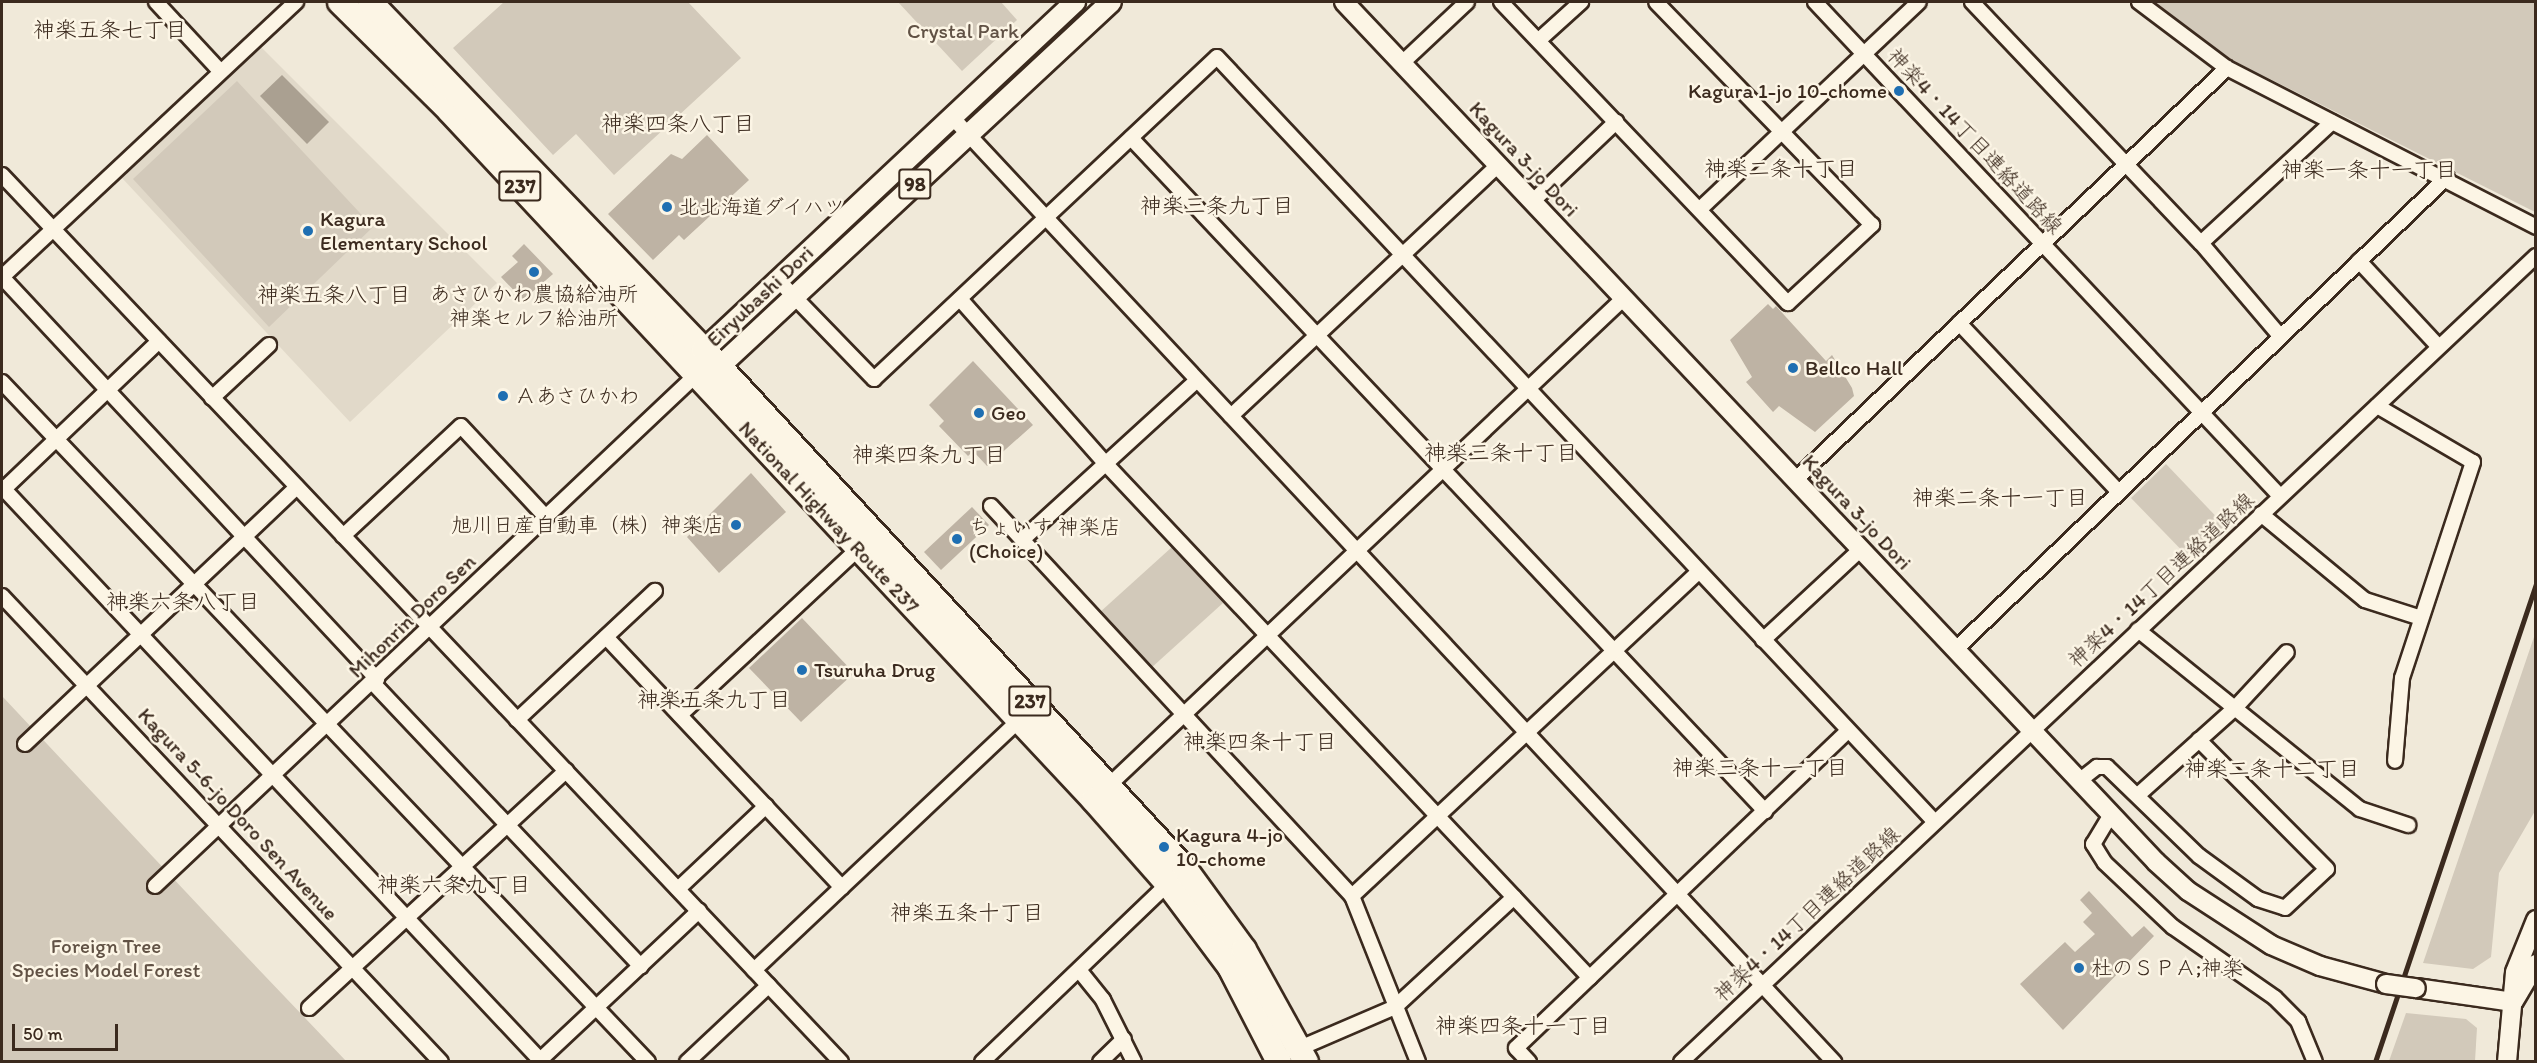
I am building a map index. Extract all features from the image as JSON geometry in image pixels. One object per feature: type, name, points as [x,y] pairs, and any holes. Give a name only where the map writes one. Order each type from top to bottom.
[{"type":"highway","name":"National Highway Route 237","points":[[340,2],[449,110],[696,375],[866,541],[1101,793],[1244,950],[1304,1054]]},
{"type":"highway","name":"National Highway Route 237","points":[[370,2],[712,358],[866,541]]},
{"type":"highway","name":"National Highway Route 237","points":[[1176,877],[1230,967],[1278,1060]]},
{"type":"main road","name":"Eiryubashi Dori","points":[[696,375],[778,280],[1075,2]]},
{"type":"main road","name":"Eiryubashi Dori","points":[[712,358],[794,296],[1111,2]]},
{"type":"street","points":[[156,2],[220,71]]},
{"type":"street","points":[[296,2],[2,277],[244,537],[507,826],[641,966]]},
{"type":"street","name":"Kagura 3-jo Dori","points":[[1344,2],[2110,816],[2188,891],[2228,920],[2320,966],[2386,984],[2513,1002]]},
{"type":"street","points":[[1402,63],[1467,2]]},
{"type":"street","points":[[1501,2],[1788,303],[1872,225],[1656,2]]},
{"type":"street","points":[[1539,40],[1581,2]]},
{"type":"street","name":"神楽4・14丁目連絡道路線","points":[[1681,1062],[2280,495],[1815,2]]},
{"type":"street","points":[[1700,209],[1919,2]]},
{"type":"street","points":[[1972,2],[2200,243],[2281,337]]},
{"type":"street","points":[[2139,2],[2227,68],[2447,177],[2535,227]]},
{"type":"street","points":[[778,280],[874,379],[1217,57],[1527,390],[1935,822]]},
{"type":"street","points":[[1795,480],[2227,68]]},
{"type":"street","points":[[952,117],[1834,1062]]},
{"type":"street","points":[[1533,201],[1616,122]]},
{"type":"street","points":[[2200,243],[2332,122]]},
{"type":"street","points":[[1131,138],[1764,811]]},
{"type":"street","points":[[1231,416],[1498,165]]},
{"type":"street","points":[[2,175],[838,1060]]},
{"type":"street","points":[[1955,650],[2447,177]]},
{"type":"street","points":[[2280,495],[2535,256]]},
{"type":"street","points":[[2359,261],[2439,347]]},
{"type":"street","points":[[1101,793],[1265,634],[1624,298]]},
{"type":"street","points":[[960,299],[1105,463],[1590,978]]},
{"type":"street","points":[[1959,323],[2119,492]]},
{"type":"street","points":[[159,341],[2,489],[540,1061],[699,911]]},
{"type":"street","points":[[212,398],[269,345]]},
{"type":"street","name":"Mihonrin Doro Sen","points":[[155,886],[274,777],[696,375]]},
{"type":"street","points":[[1023,540],[1197,380]]},
{"type":"street","points":[[2,382],[648,1062]]},
{"type":"street","points":[[2377,406],[2473,462],[2402,678],[2395,761]]},
{"type":"street","points":[[343,536],[461,426],[546,517]]},
{"type":"street","points":[[25,744],[297,487]]},
{"type":"street","points":[[991,506],[1352,896],[1418,1062]]},
{"type":"street","points":[[2261,514],[2365,600],[2421,618]]},
{"type":"street","points":[[680,715],[866,541]]},
{"type":"street","points":[[1763,640],[1861,549]]},
{"type":"street","points":[[1352,896],[1438,818],[1526,732],[1698,572]]},
{"type":"street","points":[[517,720],[655,591]]},
{"type":"street","name":"Kagura 5-6-jo Doro Sen Avenue","points":[[2,596],[221,825],[441,1062]]},
{"type":"street","points":[[2138,630],[2360,809],[2408,825]]},
{"type":"street","points":[[606,637],[842,887]]},
{"type":"street","points":[[2138,795],[2235,708],[2287,652]]},
{"type":"street","points":[[754,970],[1027,713]]},
{"type":"street","points":[[1529,1062],[1516,1048],[1848,732]]},
{"type":"street","points":[[2079,781],[2097,767],[2107,767],[2199,856],[2258,899],[2285,908],[2326,869],[2199,740]]},
{"type":"street","points":[[309,1008],[566,771]]},
{"type":"street","points":[[678,889],[766,806]]},
{"type":"street","points":[[2110,816],[2093,844],[2105,863],[2173,927],[2275,998],[2298,1022],[2315,1062]]},
{"type":"street","points":[[982,1062],[1176,877]]},
{"type":"street","points":[[1278,1060],[1304,1054],[1395,1007],[1514,897]]},
{"type":"street","points":[[2507,1062],[2515,972],[2535,920]]},
{"type":"street","points":[[2513,1002],[2535,964]]},
{"type":"street","points":[[1079,970],[1124,1039],[1134,1062]]},
{"type":"street","points":[[687,1062],[769,985]]},
{"type":"street","points":[[1100,1062],[1124,1039]]},
{"type":"shaded area","name":"Kagura Elementary School","points":[[261,47],[497,283],[350,422],[122,178]]},
{"type":"shaded area","points":[[282,75],[329,122],[307,144],[260,96]]},
{"type":"green space","points":[[504,2],[688,2],[741,58],[614,175],[576,134],[553,155],[453,48]]},
{"type":"green space","name":"Crystal Park","points":[[898,2],[1001,2],[1017,20],[962,71]]},
{"type":"green space","points":[[2154,2],[2535,2],[2535,212],[2232,60]]},
{"type":"green space","points":[[237,81],[373,227],[269,327],[133,179]]},
{"type":"green space","points":[[2166,464],[2228,529],[2193,562],[2131,498]]},
{"type":"green space","points":[[1172,547],[1223,603],[1150,669],[1099,613]]},
{"type":"green space","points":[[2535,634],[2535,811],[2499,873],[2491,957],[2473,969],[2423,963]]},
{"type":"green space","name":"Foreign Tree Species Model Forest","points":[[2,696],[246,956],[346,1061],[2,1061]]},
{"type":"green space","points":[[2406,1013],[2466,1019],[2477,1028],[2475,1061],[2389,1061]]},
{"type":"building","name":"北北海道ダイハツ","points":[[707,135],[749,180],[684,240],[679,235],[653,260],[608,214],[671,154],[682,159]]},
{"type":"building","name":"あさひかわ農協給油所 神楽セルフ給油所","points":[[524,244],[553,274],[523,300],[501,277],[518,262],[512,256]]},
{"type":"building","name":"Bellco Hall","points":[[1768,304],[1773,309],[1776,306],[1826,361],[1832,355],[1852,388],[1854,396],[1815,432],[1779,406],[1773,412],[1746,382],[1752,377],[1730,340]]},
{"type":"building","name":"Geo","points":[[973,361],[1033,425],[987,466],[973,451],[968,456],[939,426],[944,421],[929,405]]},
{"type":"building","name":"旭川日産自動車（株）神楽店","points":[[751,473],[786,512],[719,573],[687,537]]},
{"type":"building","name":"ちょいす 神楽店 (Choice)","points":[[972,507],[989,525],[941,570],[924,552]]},
{"type":"building","name":"Tsuruha Drug","points":[[802,618],[854,673],[801,722],[749,668]]},
{"type":"building","name":"杜のＳＰＡ;神楽","points":[[2089,891],[2132,937],[2144,926],[2154,936],[2063,1030],[2020,984],[2065,942],[2075,952],[2095,934],[2083,922],[2092,913],[2080,900]]},
{"type":"railway","points":[[2375,1062],[2536,584]]},
{"type":"place","name":"Kagura 1-jo 10-chome","points":[[1899,91]]},
{"type":"place","name":"北北海道ダイハツ","points":[[667,207]]},
{"type":"place","name":"Kagura Elementary School","points":[[308,231]]},
{"type":"place","name":"あさひかわ農協給油所 神楽セルフ給油所","points":[[534,272]]},
{"type":"place","name":"Bellco Hall","points":[[1793,368]]},
{"type":"place","name":"Ａあさひかわ","points":[[503,396]]},
{"type":"place","name":"Geo","points":[[979,413]]},
{"type":"place","name":"旭川日産自動車（株）神楽店","points":[[736,525]]},
{"type":"place","name":"ちょいす 神楽店 (Choice)","points":[[957,539]]},
{"type":"place","name":"Tsuruha Drug","points":[[802,670]]},
{"type":"place","name":"Kagura 4-jo 10-chome","points":[[1164,847]]},
{"type":"place","name":"杜のＳＰＡ;神楽","points":[[2079,968]]},
{"type":"district","name":"神楽五条七丁目","points":[[110,30]]},
{"type":"district","name":"神楽四条八丁目","points":[[678,124]]},
{"type":"district","name":"神楽二条十丁目","points":[[1781,169]]},
{"type":"district","name":"神楽一条十一丁目","points":[[2369,170]]},
{"type":"district","name":"神楽三条九丁目","points":[[1217,206]]},
{"type":"district","name":"神楽五条八丁目","points":[[334,295]]},
{"type":"district","name":"神楽三条十丁目","points":[[1501,453]]},
{"type":"district","name":"神楽四条九丁目","points":[[929,455]]},
{"type":"district","name":"神楽二条十一丁目","points":[[2000,498]]},
{"type":"district","name":"神楽六条八丁目","points":[[183,602]]},
{"type":"district","name":"神楽五条九丁目","points":[[714,700]]},
{"type":"district","name":"神楽四条十丁目","points":[[1260,742]]},
{"type":"district","name":"神楽三条十一丁目","points":[[1760,768]]},
{"type":"district","name":"神楽二条十二丁目","points":[[2272,769]]},
{"type":"district","name":"神楽六条九丁目","points":[[454,885]]},
{"type":"district","name":"神楽五条十丁目","points":[[967,913]]},
{"type":"district","name":"神楽四条十一丁目","points":[[1523,1026]]}]
